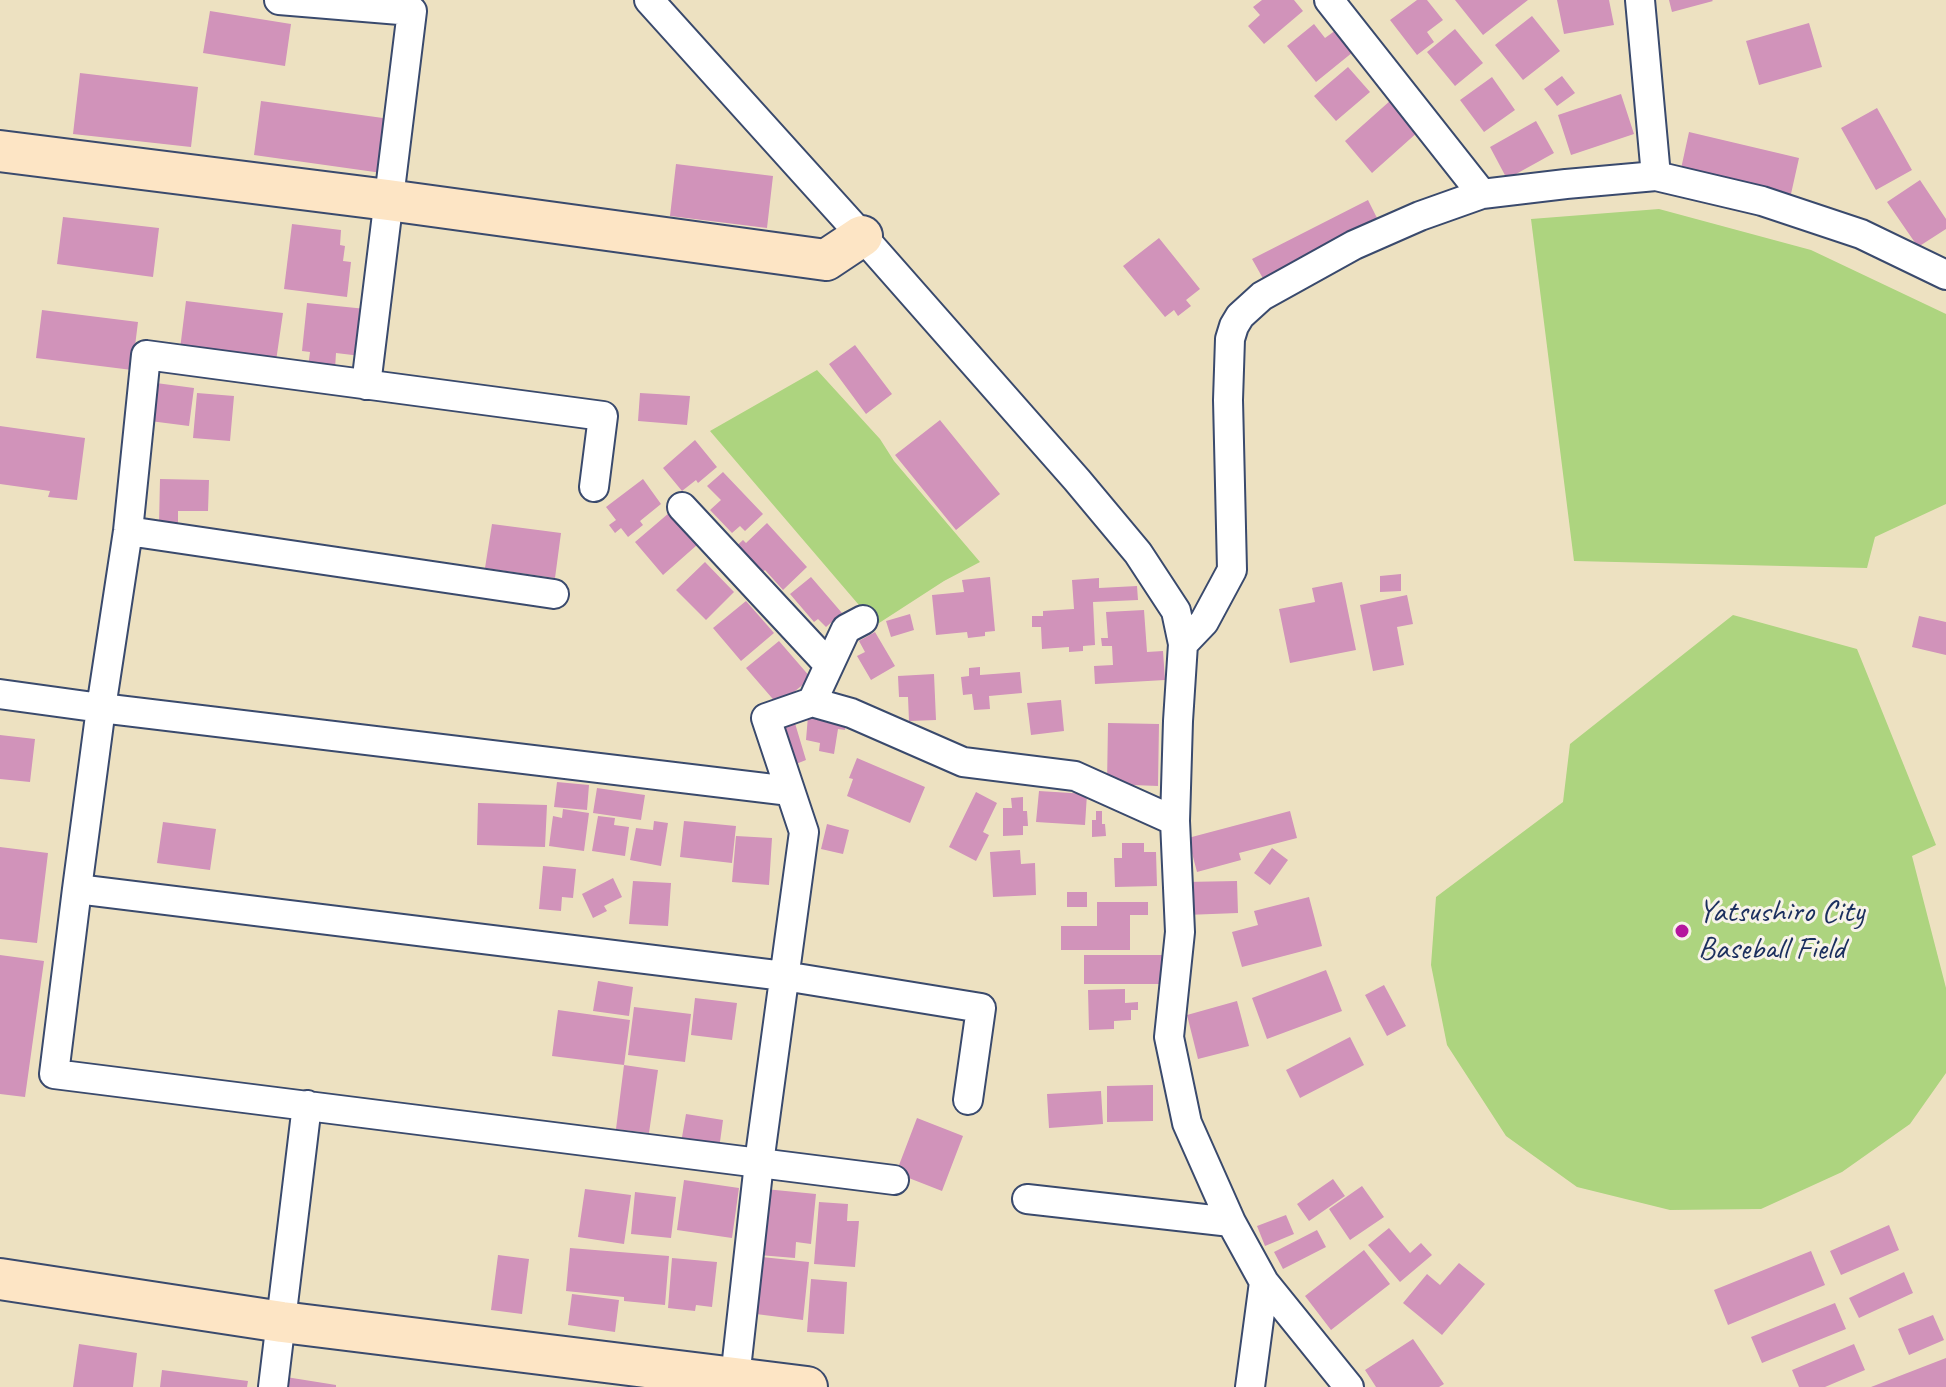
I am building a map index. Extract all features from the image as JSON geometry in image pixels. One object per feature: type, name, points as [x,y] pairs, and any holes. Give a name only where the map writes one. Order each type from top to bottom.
[{"type":"street","points":[[279,0],[412,11],[366,385]]},
{"type":"street","points":[[649,0],[862,236],[1138,553],[1176,611],[1183,644],[1175,821],[1180,932],[1169,1037],[1187,1123],[1231,1222],[1264,1282],[1349,1387]]},
{"type":"street","points":[[1329,0],[1482,194]]},
{"type":"street","points":[[1640,0],[1656,176]]},
{"type":"street","points":[[0,151],[826,260],[862,236]]},
{"type":"street","points":[[1183,644],[1204,622],[1232,570],[1230,339],[1240,316],[1262,296],[1354,245],[1420,216],[1482,194],[1656,176],[1762,201],[1861,234],[1946,275]]},
{"type":"street","points":[[594,487],[603,416],[146,355],[128,531],[101,708],[54,1074],[894,1180]]},
{"type":"street","points":[[682,507],[829,665]]},
{"type":"street","points":[[128,531],[554,594]]},
{"type":"street","points":[[812,702],[846,629],[863,620]]},
{"type":"street","points":[[0,694],[790,791]]},
{"type":"street","points":[[734,1382],[759,1163],[804,832],[766,718],[812,702],[851,713],[963,762],[1075,776],[1175,821]]},
{"type":"street","points":[[77,889],[784,976],[981,1008],[968,1100]]},
{"type":"street","points":[[273,1387],[307,1105]]},
{"type":"street","points":[[1027,1199],[1231,1222]]},
{"type":"street","points":[[0,1279],[282,1322],[734,1382],[807,1387]]},
{"type":"street","points":[[1250,1387],[1264,1282]]},
{"type":"green space","points":[[1659,209],[1811,250],[1946,314],[1946,504],[1875,537],[1867,568],[1574,561],[1531,219]]},
{"type":"green space","points":[[817,370],[880,439],[894,461],[980,562],[944,581],[876,625],[710,431]]},
{"type":"green space","name":"Yatsushiro City Baseball Field","points":[[1733,615],[1857,649],[1936,845],[1912,856],[1946,988],[1946,1073],[1910,1124],[1842,1172],[1761,1209],[1670,1210],[1577,1187],[1506,1136],[1447,1045],[1431,965],[1436,897],[1563,802],[1570,744]]},
{"type":"building","points":[[1262,0],[1294,0],[1303,11],[1264,44],[1248,26],[1260,15],[1253,7]]},
{"type":"building","points":[[1417,0],[1427,0],[1443,20],[1427,32],[1434,42],[1417,55],[1390,20]]},
{"type":"building","points":[[1455,0],[1528,0],[1483,35]]},
{"type":"building","points":[[1557,0],[1609,0],[1614,25],[1564,34]]},
{"type":"building","points":[[1669,0],[1712,0],[1713,1],[1672,12]]},
{"type":"building","points":[[210,11],[291,24],[285,66],[203,53]]},
{"type":"building","points":[[1532,16],[1560,51],[1523,80],[1495,45]]},
{"type":"building","points":[[1809,23],[1822,67],[1759,85],[1746,41]]},
{"type":"building","points":[[1314,24],[1325,38],[1336,30],[1353,52],[1316,82],[1287,46]]},
{"type":"building","points":[[1455,29],[1483,63],[1455,86],[1427,52]]},
{"type":"building","points":[[1348,67],[1370,92],[1336,121],[1314,96]]},
{"type":"building","points":[[80,73],[198,87],[191,147],[73,134]]},
{"type":"building","points":[[1562,76],[1575,93],[1557,106],[1544,89]]},
{"type":"building","points":[[1492,77],[1515,110],[1484,132],[1460,100]]},
{"type":"building","points":[[1621,94],[1634,134],[1571,155],[1558,115]]},
{"type":"building","points":[[1391,100],[1419,131],[1372,173],[1345,141]]},
{"type":"building","points":[[261,101],[390,119],[382,173],[254,155]]},
{"type":"building","points":[[1877,108],[1912,170],[1876,190],[1841,128]]},
{"type":"building","points":[[1536,121],[1554,153],[1507,179],[1490,147]]},
{"type":"building","points":[[1689,132],[1799,158],[1789,203],[1679,178]]},
{"type":"building","points":[[676,164],[773,176],[767,228],[670,216]]},
{"type":"building","points":[[1920,180],[1946,219],[1946,229],[1918,247],[1887,202]]},
{"type":"building","points":[[1368,200],[1380,224],[1265,282],[1252,259]]},
{"type":"building","points":[[63,217],[159,228],[153,277],[57,264]]},
{"type":"building","points":[[292,224],[341,230],[340,245],[345,246],[343,261],[351,262],[347,297],[284,289]]},
{"type":"building","points":[[1159,238],[1200,289],[1186,300],[1191,306],[1178,316],[1174,310],[1165,317],[1123,266]]},
{"type":"building","points":[[186,301],[283,313],[276,361],[180,349]]},
{"type":"building","points":[[307,303],[366,309],[361,356],[336,353],[335,369],[308,367],[310,352],[302,351]]},
{"type":"building","points":[[42,310],[138,322],[132,370],[36,358]]},
{"type":"building","points":[[855,345],[892,394],[866,414],[829,364]]},
{"type":"building","points":[[156,383],[194,388],[189,426],[150,421]]},
{"type":"building","points":[[197,393],[234,396],[230,441],[193,438]]},
{"type":"building","points":[[640,393],[690,396],[687,425],[638,421]]},
{"type":"building","points":[[940,420],[1000,494],[956,530],[895,455]]},
{"type":"building","points":[[0,426],[85,438],[77,500],[48,497],[50,491],[0,484]]},
{"type":"building","points":[[695,440],[717,467],[698,483],[696,480],[682,491],[663,468]]},
{"type":"building","points":[[723,472],[763,514],[745,531],[740,526],[732,533],[710,510],[721,500],[707,486]]},
{"type":"building","points":[[160,479],[209,480],[208,511],[178,511],[178,525],[159,524]]},
{"type":"building","points":[[643,479],[661,504],[640,521],[643,525],[628,537],[621,528],[615,533],[609,525],[616,520],[606,507]]},
{"type":"building","points":[[669,513],[697,545],[663,575],[635,542]]},
{"type":"building","points":[[767,523],[807,567],[783,590],[765,570],[756,578],[731,551],[743,540],[746,543]]},
{"type":"building","points":[[492,524],[561,533],[555,578],[485,568]]},
{"type":"building","points":[[705,562],[734,592],[706,620],[676,590]]},
{"type":"building","points":[[1401,574],[1401,591],[1380,592],[1380,576]]},
{"type":"building","points":[[811,577],[842,613],[826,627],[818,619],[814,622],[790,594]]},
{"type":"building","points":[[990,577],[995,631],[968,638],[967,632],[936,635],[932,595],[964,592],[962,580]]},
{"type":"building","points":[[1099,578],[1099,588],[1137,586],[1138,600],[1093,602],[1095,645],[1083,646],[1083,651],[1069,652],[1069,647],[1042,649],[1041,627],[1032,627],[1032,616],[1043,616],[1043,611],[1074,609],[1072,580]]},
{"type":"building","points":[[1342,582],[1356,650],[1290,663],[1279,609],[1315,602],[1312,588]]},
{"type":"building","points":[[1407,595],[1413,624],[1397,627],[1404,665],[1373,671],[1360,605]]},
{"type":"building","points":[[746,601],[774,633],[741,661],[713,628]]},
{"type":"building","points":[[1144,610],[1147,652],[1163,651],[1165,680],[1095,684],[1094,666],[1113,665],[1112,646],[1102,646],[1101,638],[1108,638],[1106,612]]},
{"type":"building","points":[[910,614],[914,630],[891,637],[886,621]]},
{"type":"building","points":[[1919,616],[1946,622],[1946,655],[1912,647]]},
{"type":"building","points":[[875,632],[895,666],[871,680],[857,656],[865,652],[859,641]]},
{"type":"building","points":[[779,641],[811,678],[778,705],[746,668]]},
{"type":"building","points":[[980,667],[980,675],[1020,672],[1022,693],[989,696],[990,709],[974,710],[972,694],[963,695],[961,677],[969,676],[969,668]]},
{"type":"building","points":[[934,674],[936,720],[909,721],[908,697],[899,697],[898,676]]},
{"type":"building","points":[[1061,700],[1064,731],[1031,735],[1027,703]]},
{"type":"building","points":[[808,716],[846,723],[845,730],[838,729],[834,754],[819,751],[820,743],[806,740]]},
{"type":"building","points":[[794,720],[806,760],[796,764],[784,724]]},
{"type":"building","points":[[1108,723],[1159,724],[1158,786],[1107,784]]},
{"type":"building","points":[[0,735],[35,739],[30,782],[0,779]]},
{"type":"building","points":[[857,758],[925,787],[910,823],[847,796],[853,779],[849,778]]},
{"type":"building","points":[[557,782],[589,785],[587,810],[554,807]]},
{"type":"building","points":[[597,788],[645,795],[641,820],[593,813]]},
{"type":"building","points":[[1039,791],[1087,794],[1085,825],[1036,822]]},
{"type":"building","points":[[976,792],[997,803],[983,832],[989,835],[976,861],[949,847]]},
{"type":"building","points":[[1023,797],[1028,826],[1023,826],[1023,835],[1003,836],[1003,808],[1012,808],[1011,798]]},
{"type":"building","points":[[478,803],[547,805],[545,847],[477,845]]},
{"type":"building","points":[[563,809],[589,813],[584,851],[549,846],[553,816],[562,818]]},
{"type":"building","points":[[1096,811],[1102,811],[1106,836],[1092,837],[1092,820],[1096,820]]},
{"type":"building","points":[[1290,811],[1297,838],[1239,853],[1241,860],[1197,872],[1188,838]]},
{"type":"building","points":[[598,816],[615,818],[614,825],[629,827],[625,856],[592,851]]},
{"type":"building","points":[[654,821],[668,823],[661,866],[630,860],[636,828],[653,830]]},
{"type":"building","points":[[684,821],[736,826],[732,863],[680,857]]},
{"type":"building","points":[[163,822],[216,829],[210,870],[157,863]]},
{"type":"building","points":[[827,824],[849,830],[843,854],[821,849]]},
{"type":"building","points":[[736,836],[772,838],[769,885],[732,882]]},
{"type":"building","points":[[1122,843],[1144,843],[1144,852],[1156,852],[1157,886],[1115,887],[1114,858],[1122,858]]},
{"type":"building","points":[[0,847],[48,853],[37,943],[0,939]]},
{"type":"building","points":[[1272,848],[1288,860],[1270,885],[1254,873]]},
{"type":"building","points":[[1020,850],[1021,864],[1035,863],[1036,895],[993,897],[990,852]]},
{"type":"building","points":[[543,866],[576,869],[573,898],[562,897],[561,911],[539,909]]},
{"type":"building","points":[[613,878],[622,897],[604,906],[607,911],[593,918],[582,894]]},
{"type":"building","points":[[633,881],[671,883],[668,926],[629,924]]},
{"type":"building","points":[[1237,881],[1238,913],[1186,915],[1185,882]]},
{"type":"building","points":[[1067,892],[1087,892],[1087,907],[1067,907]]},
{"type":"building","points":[[1309,897],[1322,946],[1242,967],[1232,932],[1258,925],[1254,911]]},
{"type":"building","points":[[1097,902],[1148,902],[1148,915],[1130,915],[1130,950],[1061,950],[1061,926],[1097,926]]},
{"type":"building","points":[[0,955],[44,961],[25,1097],[0,1094]]},
{"type":"building","points":[[1084,955],[1163,955],[1163,984],[1084,984]]},
{"type":"building","points":[[1326,970],[1342,1011],[1267,1039],[1252,998]]},
{"type":"building","points":[[598,981],[633,987],[629,1016],[593,1011]]},
{"type":"building","points":[[1384,985],[1406,1026],[1387,1036],[1365,995]]},
{"type":"building","points":[[1125,989],[1125,1003],[1138,1002],[1138,1010],[1131,1010],[1131,1020],[1114,1021],[1114,1029],[1089,1030],[1088,990]]},
{"type":"building","points":[[695,998],[737,1003],[732,1040],[691,1035]]},
{"type":"building","points":[[1237,1001],[1249,1046],[1198,1059],[1187,1015]]},
{"type":"building","points":[[634,1007],[691,1014],[685,1062],[628,1055]]},
{"type":"building","points":[[558,1010],[630,1020],[624,1065],[552,1056]]},
{"type":"building","points":[[1350,1037],[1364,1065],[1300,1098],[1286,1070]]},
{"type":"building","points":[[624,1065],[658,1070],[649,1133],[616,1129]]},
{"type":"building","points":[[1153,1085],[1153,1121],[1107,1122],[1107,1086]]},
{"type":"building","points":[[1101,1091],[1103,1124],[1049,1128],[1047,1094]]},
{"type":"building","points":[[686,1114],[723,1120],[719,1149],[681,1143]]},
{"type":"building","points":[[917,1118],[963,1136],[942,1191],[896,1173]]},
{"type":"building","points":[[1333,1179],[1345,1196],[1309,1221],[1297,1204]]},
{"type":"building","points":[[684,1180],[739,1188],[732,1238],[677,1230]]},
{"type":"building","points":[[1362,1186],[1384,1217],[1350,1240],[1329,1209]]},
{"type":"building","points":[[585,1189],[631,1195],[624,1244],[578,1237]]},
{"type":"building","points":[[765,1189],[816,1194],[811,1244],[796,1242],[795,1258],[759,1255]]},
{"type":"building","points":[[635,1192],[676,1197],[671,1238],[631,1234]]},
{"type":"building","points":[[819,1202],[848,1204],[847,1221],[859,1221],[855,1267],[814,1264]]},
{"type":"building","points":[[1286,1215],[1294,1234],[1265,1246],[1257,1226]]},
{"type":"building","points":[[1889,1225],[1899,1250],[1841,1275],[1830,1251]]},
{"type":"building","points":[[1389,1228],[1410,1253],[1421,1243],[1432,1255],[1400,1282],[1368,1245]]},
{"type":"building","points":[[1317,1230],[1326,1247],[1283,1269],[1274,1252]]},
{"type":"building","points":[[570,1248],[669,1256],[665,1305],[566,1291]]},
{"type":"building","points":[[1364,1250],[1390,1284],[1331,1330],[1305,1296]]},
{"type":"building","points":[[1811,1251],[1825,1285],[1728,1325],[1714,1290]]},
{"type":"building","points":[[498,1255],[529,1259],[522,1314],[491,1310]]},
{"type":"building","points":[[762,1257],[809,1262],[803,1320],[756,1314]]},
{"type":"building","points":[[672,1258],[717,1262],[712,1307],[696,1305],[695,1311],[668,1308]]},
{"type":"building","points":[[1459,1263],[1485,1284],[1442,1335],[1403,1303],[1427,1274],[1440,1285]]},
{"type":"building","points":[[1904,1272],[1913,1293],[1859,1318],[1849,1298]]},
{"type":"building","points":[[811,1279],[847,1282],[844,1334],[807,1332]]},
{"type":"building","points":[[572,1294],[619,1300],[615,1332],[568,1325]]},
{"type":"building","points":[[1835,1303],[1846,1329],[1762,1363],[1751,1337]]},
{"type":"building","points":[[1933,1315],[1944,1340],[1909,1355],[1898,1329]]},
{"type":"building","points":[[1413,1339],[1444,1384],[1439,1387],[1376,1387],[1365,1370]]},
{"type":"building","points":[[79,1344],[137,1353],[133,1387],[73,1387]]},
{"type":"building","points":[[1854,1344],[1865,1370],[1825,1387],[1799,1387],[1792,1370]]},
{"type":"building","points":[[1946,1358],[1946,1387],[1871,1387]]},
{"type":"building","points":[[162,1370],[248,1381],[247,1387],[160,1387]]},
{"type":"building","points":[[286,1377],[336,1385],[336,1387],[284,1387]]},
{"type":"place","name":"Yatsushiro City Baseball Field","points":[[1682,931]]}]
